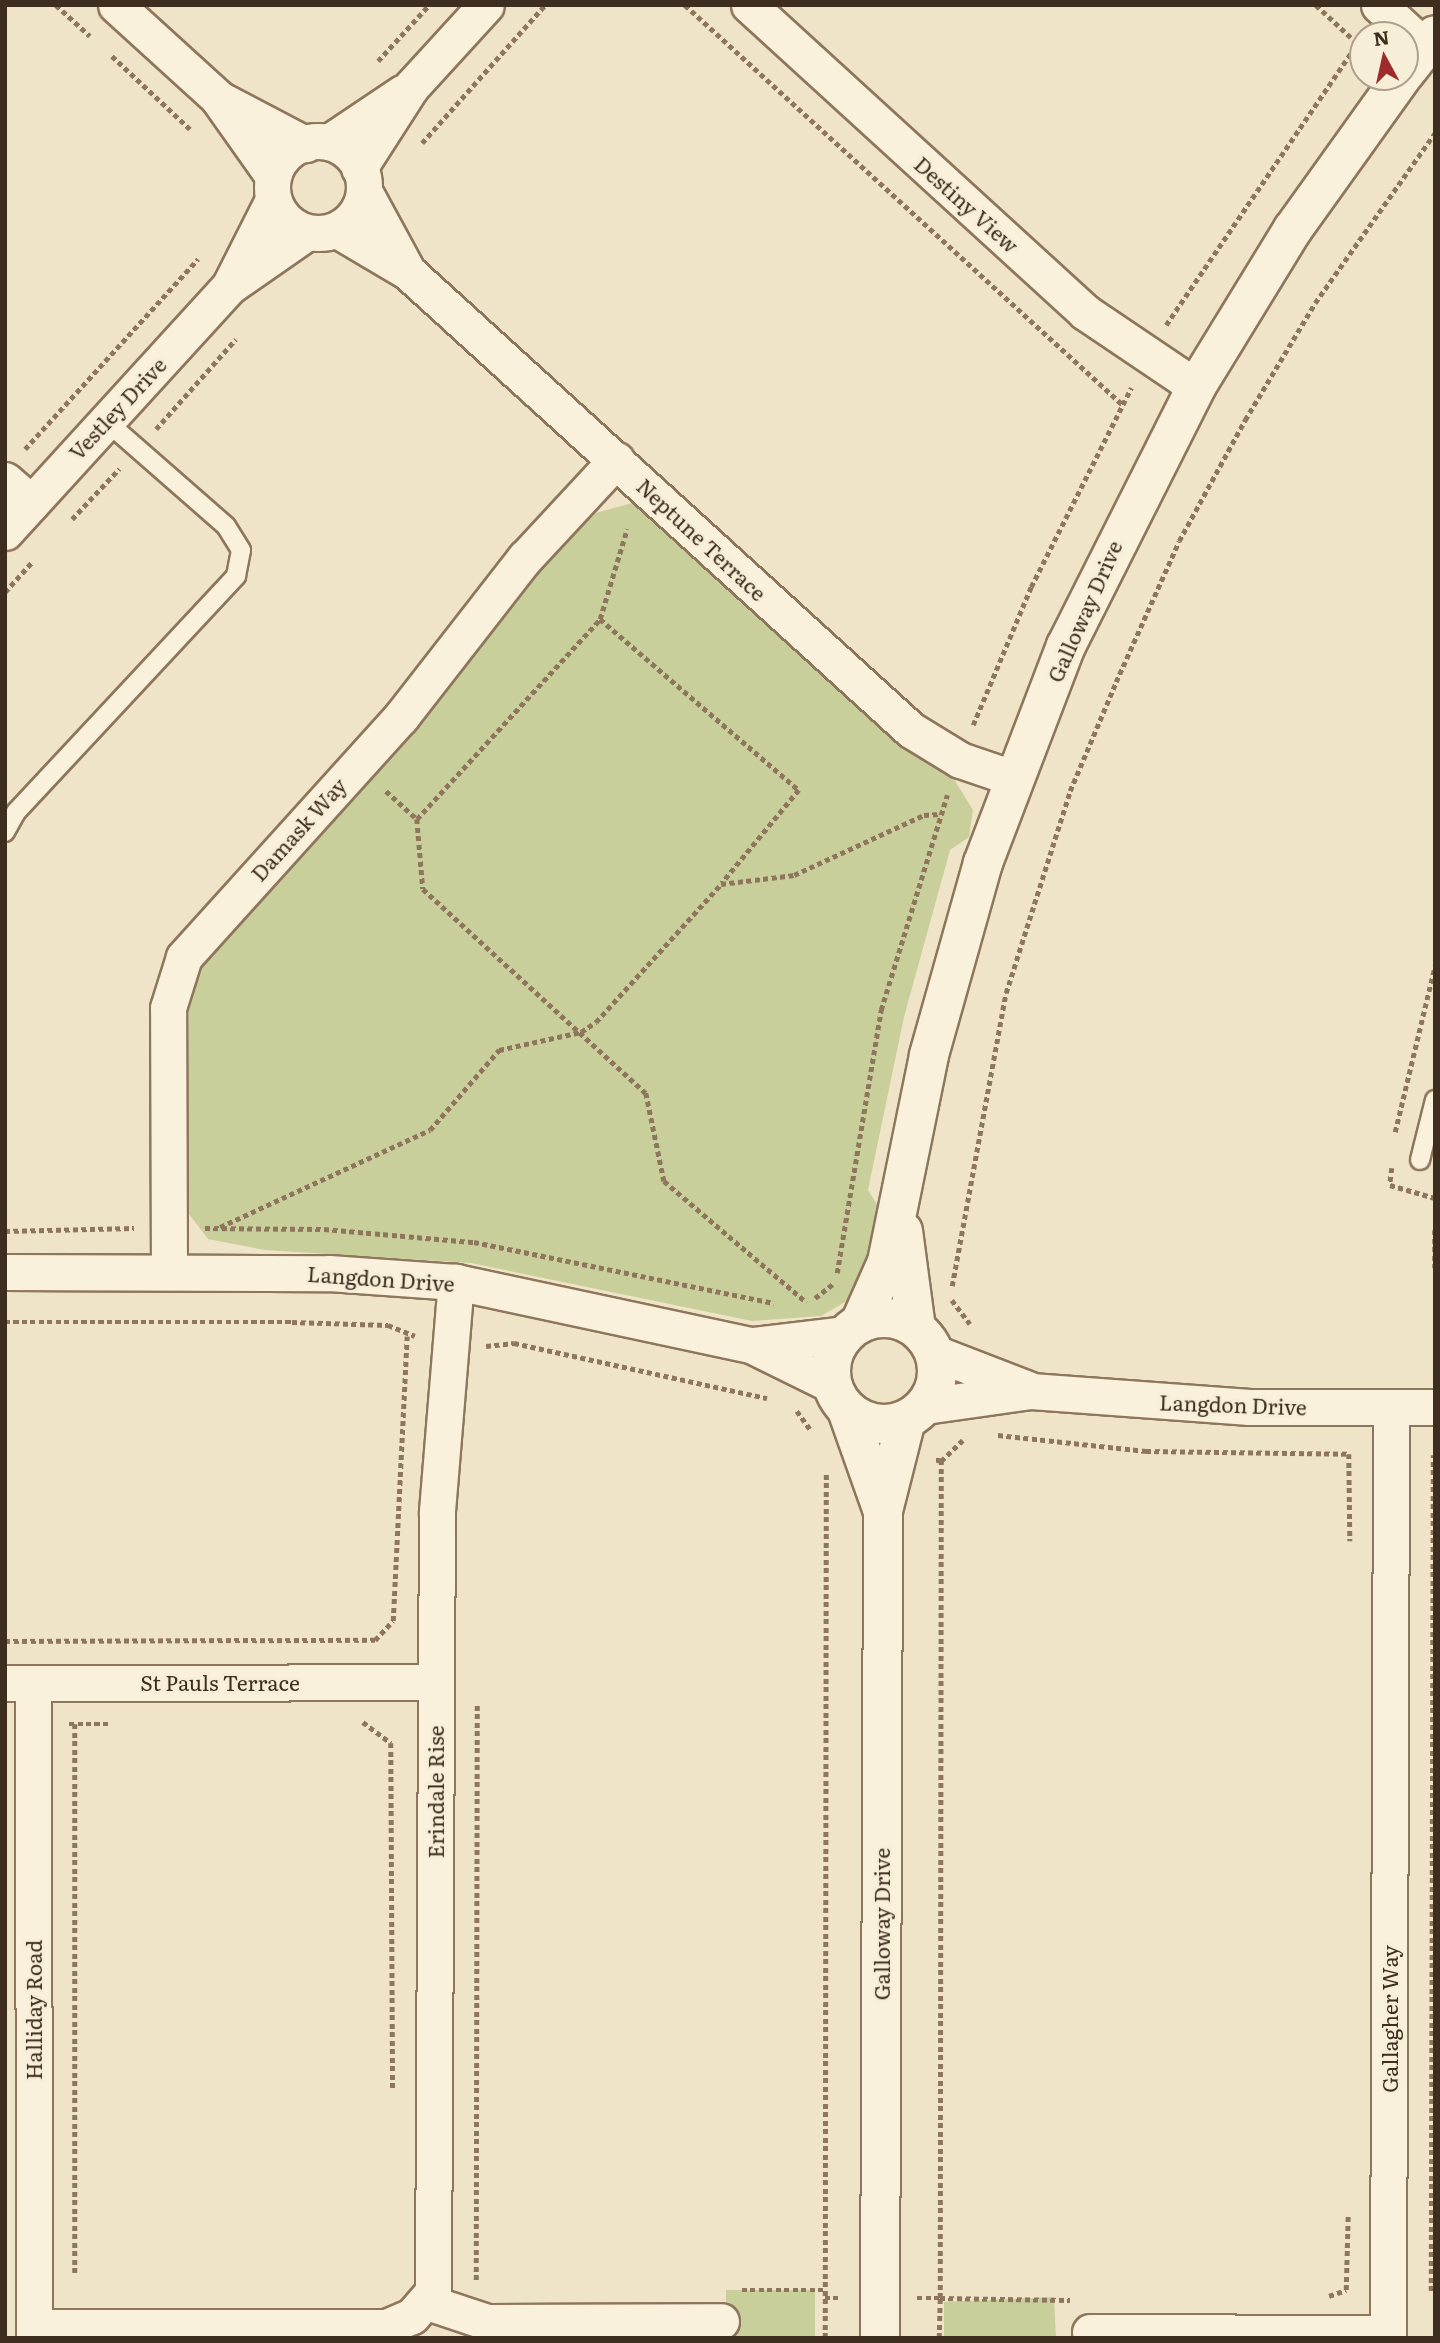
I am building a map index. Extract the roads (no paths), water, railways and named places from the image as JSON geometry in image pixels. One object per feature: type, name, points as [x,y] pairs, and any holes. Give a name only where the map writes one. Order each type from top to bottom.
[{"type":"street","points":[[116,5],[217,97],[273,188],[291,226],[322,231],[360,207],[361,180],[411,87],[486,5]]},
{"type":"street","name":"Destiny View","points":[[749,5],[1084,312],[1147,360],[1196,387]]},
{"type":"street","points":[[1379,5],[1390,21]]},
{"type":"street","points":[[273,188],[284,155],[317,143],[411,87]]},
{"type":"street","name":"Galloway Drive","points":[[853,1328],[887,1262],[902,1204],[956,949],[1013,778],[1115,541],[1196,387],[1293,229],[1393,91]]},
{"type":"street","points":[[217,97],[317,143],[361,180]]},
{"type":"street","name":"Neptune Terrace","points":[[361,180],[408,272]]},
{"type":"street","name":"Vestley Drive","points":[[230,286],[273,188]]},
{"type":"street","name":"Neptune Terrace","points":[[322,231],[408,272],[911,730],[960,760],[1013,778]]},
{"type":"street","name":"Vestley Drive","points":[[5,532],[230,286],[322,231]]},
{"type":"street","name":"Damask Way","points":[[169,1271],[172,980],[194,944],[356,764],[525,558],[616,460]]},
{"type":"street","points":[[13,467],[31,503]]},
{"type":"street","name":"Galloway Drive","points":[[902,1204],[926,1341]]},
{"type":"street","name":"Langdon Drive","points":[[5,1272],[169,1271],[456,1282],[751,1345],[821,1377]]},
{"type":"street","name":"Erindale Rise","points":[[427,2302],[436,2256],[437,1511],[449,1340],[456,1282]]},
{"type":"street","points":[[889,1318],[926,1341],[938,1372],[915,1413],[875,1424],[821,1377],[853,1328],[889,1318]]},
{"type":"street","name":"Langdon Drive","points":[[926,1341],[1031,1391]]},
{"type":"street","name":"Galloway Drive","points":[[821,1377],[883,1511]]},
{"type":"street","name":"Langdon Drive","points":[[915,1413],[1031,1391],[1168,1404],[1435,1407]]},
{"type":"street","name":"Gallagher Way","points":[[1090,2332],[1388,2333],[1391,1407]]},
{"type":"street","name":"Galloway Drive","points":[[880,2338],[883,1511],[915,1413]]},
{"type":"street","name":"St Pauls Terrace","points":[[19,1683],[435,1682]]},
{"type":"street","name":"Halliday Road","points":[[19,1683],[32,1725],[34,2332]]},
{"type":"street","points":[[34,2332],[76,2327],[386,2327],[427,2302],[487,2322],[721,2321]]},
{"type":"lane","points":[[5,832],[16,812],[236,576],[240,550],[226,526],[105,420]]},
{"type":"lane","points":[[1420,1160],[1435,1100]]}]
